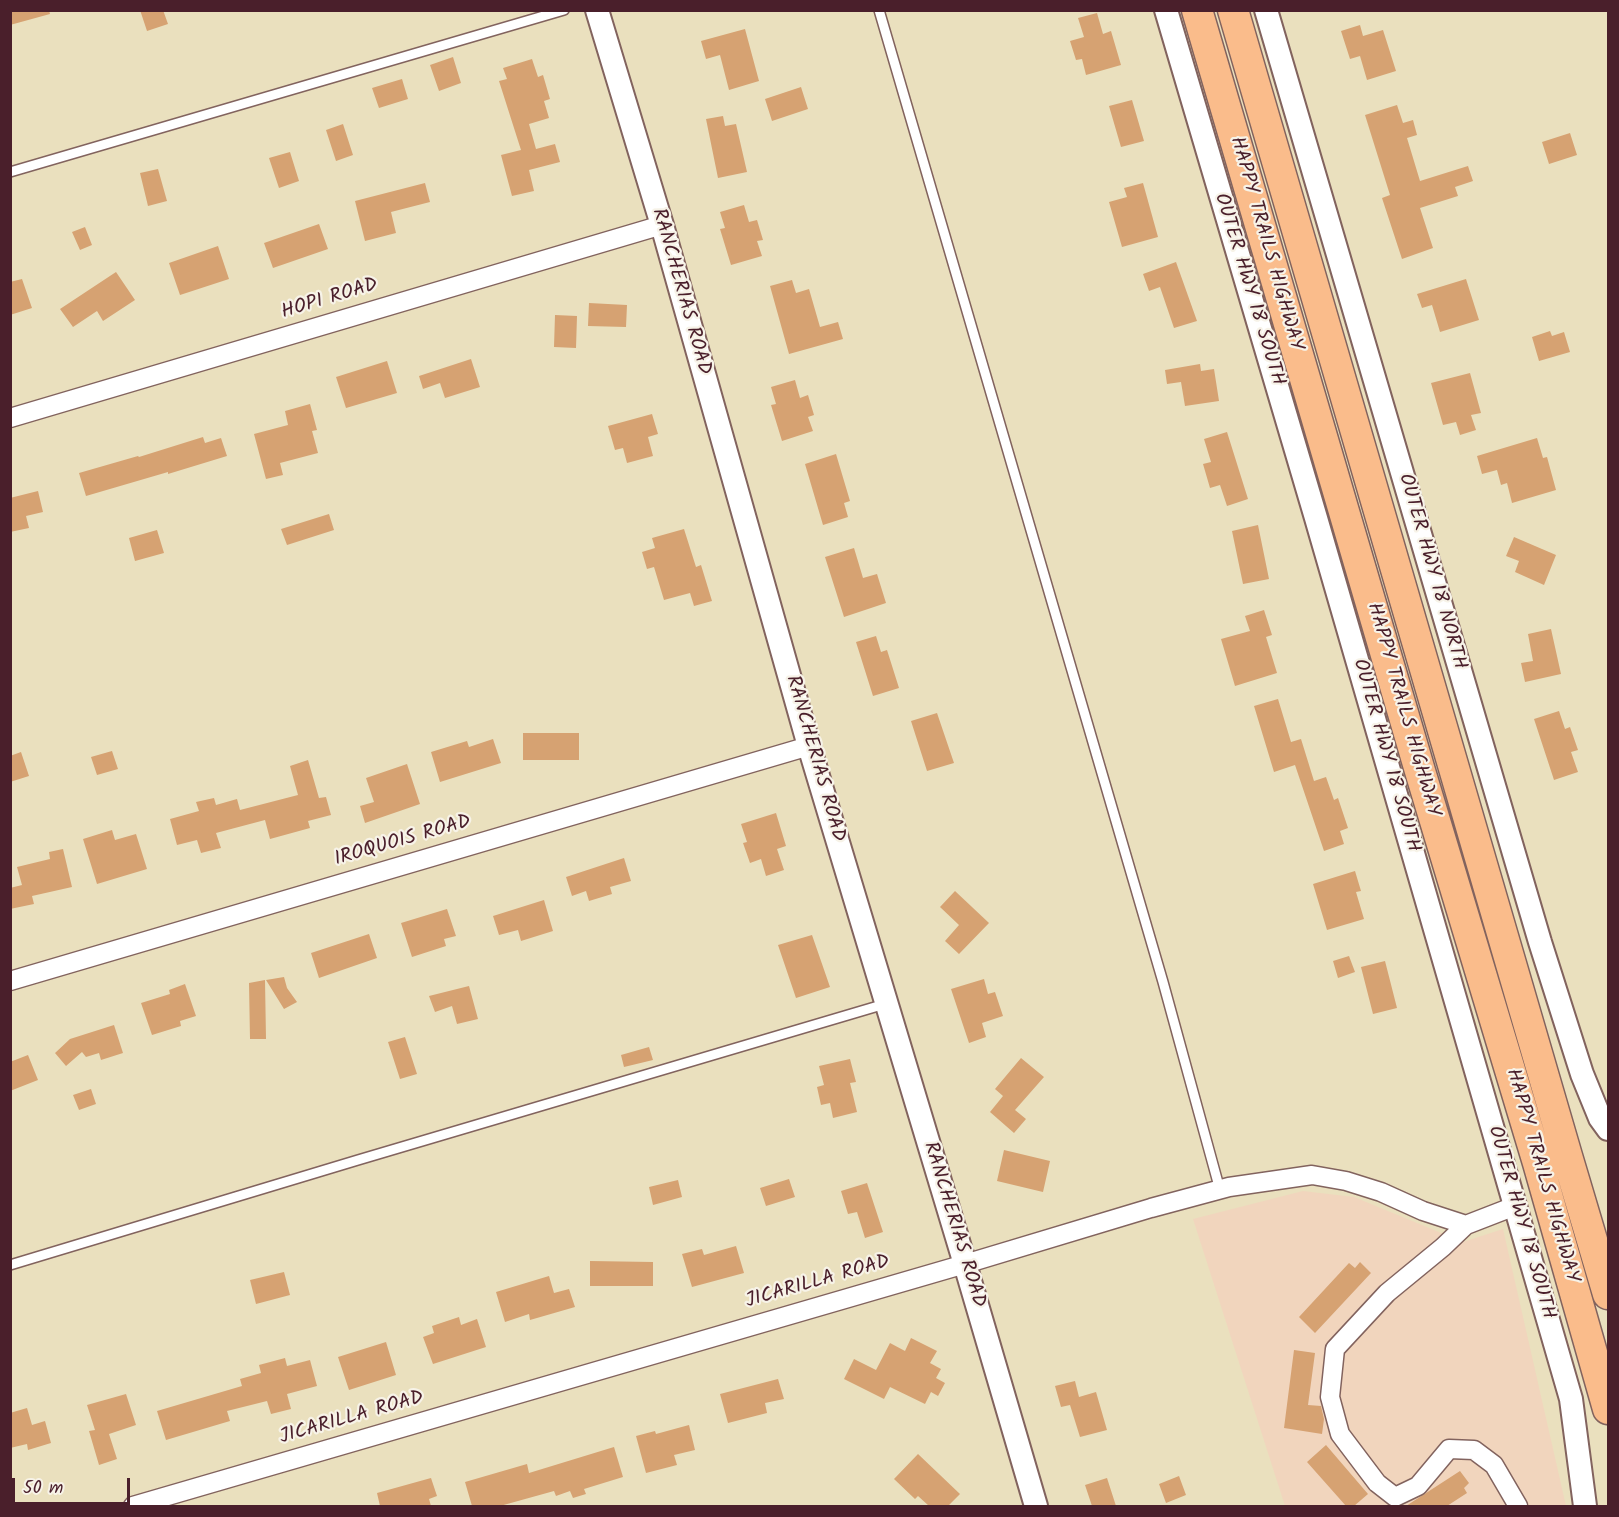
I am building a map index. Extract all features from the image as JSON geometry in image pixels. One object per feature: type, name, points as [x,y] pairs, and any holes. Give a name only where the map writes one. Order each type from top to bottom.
[{"type":"main road","name":"HAPPY TRAILS HIGHWAY","points":[[1197,10],[1608,1409]]},
{"type":"main road","name":"HAPPY TRAILS HIGHWAY","points":[[1233,10],[1608,1294]]},
{"type":"street","name":"RANCHERIAS ROAD","points":[[597,10],[662,225],[809,746],[1036,1506]]},
{"type":"street","name":"OUTER HWY 18 SOUTH","points":[[1166,10],[1316,518],[1571,1399],[1585,1506]]},
{"type":"street","name":"OUTER HWY 18 NORTH","points":[[1266,10],[1539,942],[1582,1074],[1600,1118],[1608,1129]]},
{"type":"street","name":"HOPI ROAD","points":[[10,418],[662,225]]},
{"type":"street","name":"IROQUOIS ROAD","points":[[10,981],[809,746]]},
{"type":"street","name":"JICARILLA ROAD","points":[[133,1506],[1150,1208],[1220,1190],[1312,1175],[1346,1181],[1381,1192],[1466,1225]]},
{"type":"street","points":[[1515,1206],[1466,1225],[1387,1293],[1335,1349],[1330,1397],[1340,1434],[1377,1483],[1395,1497],[1418,1486],[1449,1449],[1474,1450],[1494,1465],[1518,1506]]},
{"type":"lane","points":[[10,172],[564,10]]},
{"type":"lane","points":[[879,10],[1163,982],[1220,1190]]},
{"type":"lane","points":[[10,1264],[887,1004]]},
{"type":"shaded area","points":[[1303,1191],[1354,1197],[1463,1242],[1503,1229],[1566,1506],[1285,1506],[1193,1219]]},
{"type":"building","points":[[10,10],[49,10],[50,14],[10,25]]},
{"type":"building","points":[[140,10],[163,10],[168,24],[147,31]]},
{"type":"building","points":[[1097,13],[1103,34],[1111,31],[1121,65],[1086,75],[1082,59],[1076,60],[1070,41],[1084,37],[1078,18]]},
{"type":"building","points":[[1360,25],[1363,36],[1383,30],[1396,71],[1367,80],[1360,56],[1350,59],[1341,31]]},
{"type":"building","points":[[745,29],[759,81],[729,90],[720,55],[706,59],[701,41]]},
{"type":"building","points":[[453,57],[461,83],[439,91],[430,65]]},
{"type":"building","points":[[532,59],[538,77],[543,75],[550,99],[544,101],[549,118],[529,124],[536,149],[555,144],[560,162],[529,170],[534,191],[512,196],[501,155],[521,150],[499,81],[507,79],[503,68]]},
{"type":"building","points":[[402,79],[408,99],[379,108],[372,88]]},
{"type":"building","points":[[801,87],[808,109],[772,121],[765,99]]},
{"type":"building","points":[[1132,100],[1144,141],[1121,147],[1109,106]]},
{"type":"building","points":[[1397,105],[1403,123],[1413,120],[1417,135],[1407,138],[1420,181],[1468,166],[1473,181],[1455,187],[1458,196],[1420,208],[1433,248],[1402,259],[1382,198],[1390,195],[1365,115]]},
{"type":"building","points":[[723,116],[725,126],[736,124],[747,172],[718,178],[706,119]]},
{"type":"building","points":[[343,124],[353,155],[336,161],[326,130]]},
{"type":"building","points":[[1570,133],[1577,155],[1549,164],[1542,142]]},
{"type":"building","points":[[290,152],[299,181],[279,188],[269,158]]},
{"type":"building","points":[[158,169],[167,201],[148,206],[140,173]]},
{"type":"building","points":[[425,183],[430,202],[391,212],[396,233],[365,241],[355,201]]},
{"type":"building","points":[[1143,183],[1158,237],[1122,247],[1109,202],[1127,197],[1124,188]]},
{"type":"building","points":[[744,205],[749,222],[757,220],[763,240],[757,241],[762,256],[731,265],[720,229],[725,228],[720,212]]},
{"type":"building","points":[[319,224],[328,249],[273,268],[264,243]]},
{"type":"building","points":[[85,227],[92,245],[80,250],[72,232]]},
{"type":"building","points":[[218,246],[229,279],[180,295],[169,263]]},
{"type":"building","points":[[1176,262],[1197,321],[1174,328],[1160,287],[1149,291],[1143,274]]},
{"type":"building","points":[[116,272],[135,300],[103,321],[97,311],[73,327],[60,309]]},
{"type":"building","points":[[22,279],[32,308],[10,315],[10,282]]},
{"type":"building","points":[[1466,279],[1479,320],[1440,332],[1432,305],[1422,308],[1417,294]]},
{"type":"building","points":[[792,280],[796,293],[809,289],[820,327],[838,322],[843,339],[789,354],[770,286]]},
{"type":"building","points":[[589,303],[627,305],[626,327],[588,326]]},
{"type":"building","points":[[555,315],[577,316],[576,348],[554,347]]},
{"type":"building","points":[[1550,331],[1552,336],[1564,332],[1570,352],[1539,361],[1532,337]]},
{"type":"building","points":[[471,359],[480,387],[445,398],[440,383],[423,389],[419,376]]},
{"type":"building","points":[[387,361],[397,393],[346,408],[336,377]]},
{"type":"building","points":[[1200,364],[1201,371],[1214,369],[1219,401],[1185,406],[1181,382],[1167,384],[1165,370]]},
{"type":"building","points":[[1470,373],[1481,413],[1471,415],[1476,430],[1460,435],[1456,422],[1443,425],[1431,383]]},
{"type":"building","points":[[795,380],[800,398],[808,395],[814,415],[808,417],[813,431],[782,441],[771,405],[776,404],[771,387]]},
{"type":"building","points":[[310,404],[317,430],[312,431],[318,453],[280,463],[283,475],[266,479],[254,434],[288,425],[285,411]]},
{"type":"building","points":[[652,414],[658,434],[648,437],[653,456],[627,463],[623,448],[615,450],[608,426]]},
{"type":"building","points":[[1227,432],[1248,499],[1227,506],[1220,485],[1210,488],[1203,464],[1211,462],[1204,439]]},
{"type":"building","points":[[203,437],[205,443],[221,438],[227,456],[86,496],[79,473]]},
{"type":"building","points":[[1537,438],[1543,458],[1547,457],[1556,490],[1512,503],[1507,483],[1501,485],[1497,470],[1482,474],[1477,456]]},
{"type":"building","points":[[836,454],[850,501],[844,503],[848,517],[823,525],[805,464]]},
{"type":"building","points":[[38,491],[43,512],[26,516],[29,528],[10,532],[10,498]]},
{"type":"building","points":[[329,514],[334,530],[287,545],[281,529]]},
{"type":"building","points":[[1258,525],[1269,579],[1243,584],[1232,531]]},
{"type":"building","points":[[684,529],[696,567],[701,565],[712,601],[694,606],[690,593],[664,600],[654,567],[647,569],[642,552],[655,548],[652,538]]},
{"type":"building","points":[[157,530],[164,553],[135,561],[129,538]]},
{"type":"building","points":[[1514,537],[1556,555],[1544,585],[1515,572],[1519,561],[1506,556]]},
{"type":"building","points":[[854,548],[863,578],[877,574],[886,603],[844,617],[825,557]]},
{"type":"building","points":[[1264,610],[1272,635],[1266,637],[1277,673],[1235,686],[1221,639],[1250,631],[1245,616]]},
{"type":"building","points":[[1551,629],[1561,674],[1525,682],[1521,663],[1533,661],[1528,634]]},
{"type":"building","points":[[876,636],[881,652],[887,650],[899,688],[873,696],[856,642]]},
{"type":"building","points":[[1278,699],[1291,742],[1301,739],[1314,781],[1326,777],[1334,800],[1338,798],[1348,828],[1340,831],[1344,844],[1324,851],[1295,765],[1274,772],[1254,706]]},
{"type":"building","points":[[1559,711],[1565,729],[1570,727],[1578,750],[1571,752],[1578,772],[1554,780],[1534,719]]},
{"type":"building","points":[[937,713],[954,763],[927,771],[911,721]]},
{"type":"building","points":[[523,733],[579,733],[579,760],[523,760]]},
{"type":"building","points":[[493,739],[501,763],[440,782],[431,752],[467,741],[469,747]]},
{"type":"building","points":[[112,751],[118,769],[97,775],[91,757]]},
{"type":"building","points":[[21,752],[29,776],[10,782],[10,756]]},
{"type":"building","points":[[308,760],[319,798],[326,797],[331,815],[308,821],[310,828],[270,839],[265,820],[216,833],[221,848],[201,853],[197,840],[177,845],[170,819],[199,811],[196,802],[214,798],[216,805],[237,799],[240,810],[298,795],[290,766]]},
{"type":"building","points":[[407,764],[420,804],[365,823],[360,806],[374,802],[366,778]]},
{"type":"building","points":[[776,813],[786,846],[777,849],[784,870],[766,876],[761,859],[750,863],[743,843],[747,842],[741,824]]},
{"type":"building","points":[[112,830],[115,840],[136,834],[147,869],[97,884],[83,839]]},
{"type":"building","points":[[63,849],[72,887],[32,896],[34,904],[10,909],[10,888],[22,885],[17,867],[50,859],[49,852]]},
{"type":"building","points":[[624,858],[631,881],[610,887],[612,894],[589,901],[586,891],[572,896],[566,877]]},
{"type":"building","points":[[1355,871],[1361,891],[1356,892],[1364,919],[1327,930],[1313,884]]},
{"type":"building","points":[[955,891],[989,923],[959,954],[945,941],[959,925],[940,907]]},
{"type":"building","points":[[544,900],[553,931],[521,941],[518,930],[499,935],[493,916]]},
{"type":"building","points":[[447,909],[456,936],[444,939],[446,946],[412,957],[401,923]]},
{"type":"building","points":[[369,934],[377,958],[319,978],[311,953]]},
{"type":"building","points":[[812,935],[830,987],[796,998],[778,945]]},
{"type":"building","points":[[1349,956],[1355,972],[1338,978],[1333,961]]},
{"type":"building","points":[[1385,961],[1397,1008],[1373,1014],[1361,967]]},
{"type":"building","points":[[284,977],[287,988],[297,1002],[284,1009],[266,980]]},
{"type":"building","points":[[984,979],[988,994],[995,992],[1003,1016],[982,1023],[986,1037],[969,1043],[951,989]]},
{"type":"building","points":[[265,980],[266,1039],[250,1039],[249,983]]},
{"type":"building","points":[[185,984],[196,1016],[180,1021],[181,1026],[152,1035],[141,1003],[170,994],[169,990]]},
{"type":"building","points":[[469,986],[478,1019],[457,1024],[452,1006],[435,1012],[429,996]]},
{"type":"building","points":[[114,1025],[123,1053],[101,1060],[99,1053],[86,1057],[82,1052],[66,1066],[55,1053],[70,1039]]},
{"type":"building","points":[[405,1037],[417,1074],[400,1079],[388,1042]]},
{"type":"building","points":[[649,1047],[653,1060],[624,1067],[621,1055]]},
{"type":"building","points":[[28,1055],[38,1080],[10,1091],[10,1062]]},
{"type":"building","points":[[1021,1058],[1044,1077],[1015,1110],[1026,1119],[1014,1133],[990,1112],[1003,1096],[995,1089]]},
{"type":"building","points":[[850,1059],[856,1082],[850,1083],[857,1112],[833,1118],[830,1103],[821,1105],[817,1087],[824,1085],[819,1066]]},
{"type":"building","points":[[91,1089],[96,1104],[79,1110],[73,1095]]},
{"type":"building","points":[[1004,1150],[1050,1161],[1043,1192],[997,1181]]},
{"type":"building","points":[[789,1179],[795,1197],[766,1206],[760,1188]]},
{"type":"building","points":[[678,1180],[682,1197],[653,1205],[649,1187]]},
{"type":"building","points":[[867,1183],[883,1232],[865,1238],[857,1212],[848,1214],[841,1191]]},
{"type":"building","points":[[736,1246],[744,1273],[692,1287],[682,1254],[702,1249],[704,1255]]},
{"type":"building","points":[[590,1261],[653,1262],[653,1286],[590,1286]]},
{"type":"building","points":[[1360,1262],[1371,1273],[1315,1333],[1299,1317],[1349,1263],[1355,1268]]},
{"type":"building","points":[[284,1272],[290,1295],[256,1304],[250,1280]]},
{"type":"building","points":[[549,1276],[554,1293],[569,1289],[575,1307],[530,1320],[529,1314],[505,1322],[496,1292]]},
{"type":"building","points":[[459,1317],[461,1325],[477,1319],[486,1347],[433,1364],[423,1337],[434,1333],[432,1326]]},
{"type":"building","points":[[911,1338],[937,1351],[930,1363],[941,1369],[936,1378],[945,1383],[938,1396],[931,1392],[925,1404],[890,1387],[884,1399],[844,1379],[854,1359],[876,1370],[890,1343],[905,1351]]},
{"type":"building","points":[[386,1342],[396,1375],[349,1390],[338,1357]]},
{"type":"building","points":[[1294,1350],[1315,1353],[1308,1405],[1321,1406],[1324,1419],[1322,1434],[1284,1428]]},
{"type":"building","points":[[285,1358],[287,1366],[310,1360],[317,1386],[287,1394],[291,1409],[271,1414],[267,1401],[227,1411],[230,1421],[166,1440],[157,1411],[242,1386],[240,1379],[261,1373],[259,1365]]},
{"type":"building","points":[[778,1379],[784,1399],[765,1403],[767,1413],[728,1423],[720,1394]]},
{"type":"building","points":[[1075,1381],[1079,1397],[1096,1392],[1107,1430],[1080,1437],[1070,1405],[1061,1407],[1055,1386]]},
{"type":"building","points":[[126,1394],[136,1425],[109,1434],[117,1459],[99,1465],[89,1431],[95,1430],[87,1405]]},
{"type":"building","points":[[27,1408],[32,1425],[45,1421],[51,1443],[28,1450],[27,1444],[10,1448],[10,1413]]},
{"type":"building","points":[[689,1425],[695,1450],[674,1455],[677,1465],[646,1473],[636,1436],[655,1431],[656,1434]]},
{"type":"building","points":[[1326,1445],[1368,1494],[1354,1506],[1346,1506],[1307,1462]]},
{"type":"building","points":[[614,1447],[623,1477],[584,1489],[586,1494],[573,1498],[570,1491],[556,1496],[554,1491],[500,1506],[472,1506],[465,1482],[527,1464],[529,1473]]},
{"type":"building","points":[[918,1454],[960,1494],[948,1506],[929,1506],[918,1496],[915,1499],[894,1479]]},
{"type":"building","points":[[1460,1471],[1469,1483],[1464,1488],[1467,1493],[1447,1506],[1406,1506]]},
{"type":"building","points":[[1179,1476],[1186,1495],[1166,1503],[1159,1484]]},
{"type":"building","points":[[431,1478],[437,1496],[429,1499],[431,1506],[380,1506],[377,1493]]},
{"type":"building","points":[[1107,1478],[1116,1506],[1092,1506],[1085,1485]]}]
